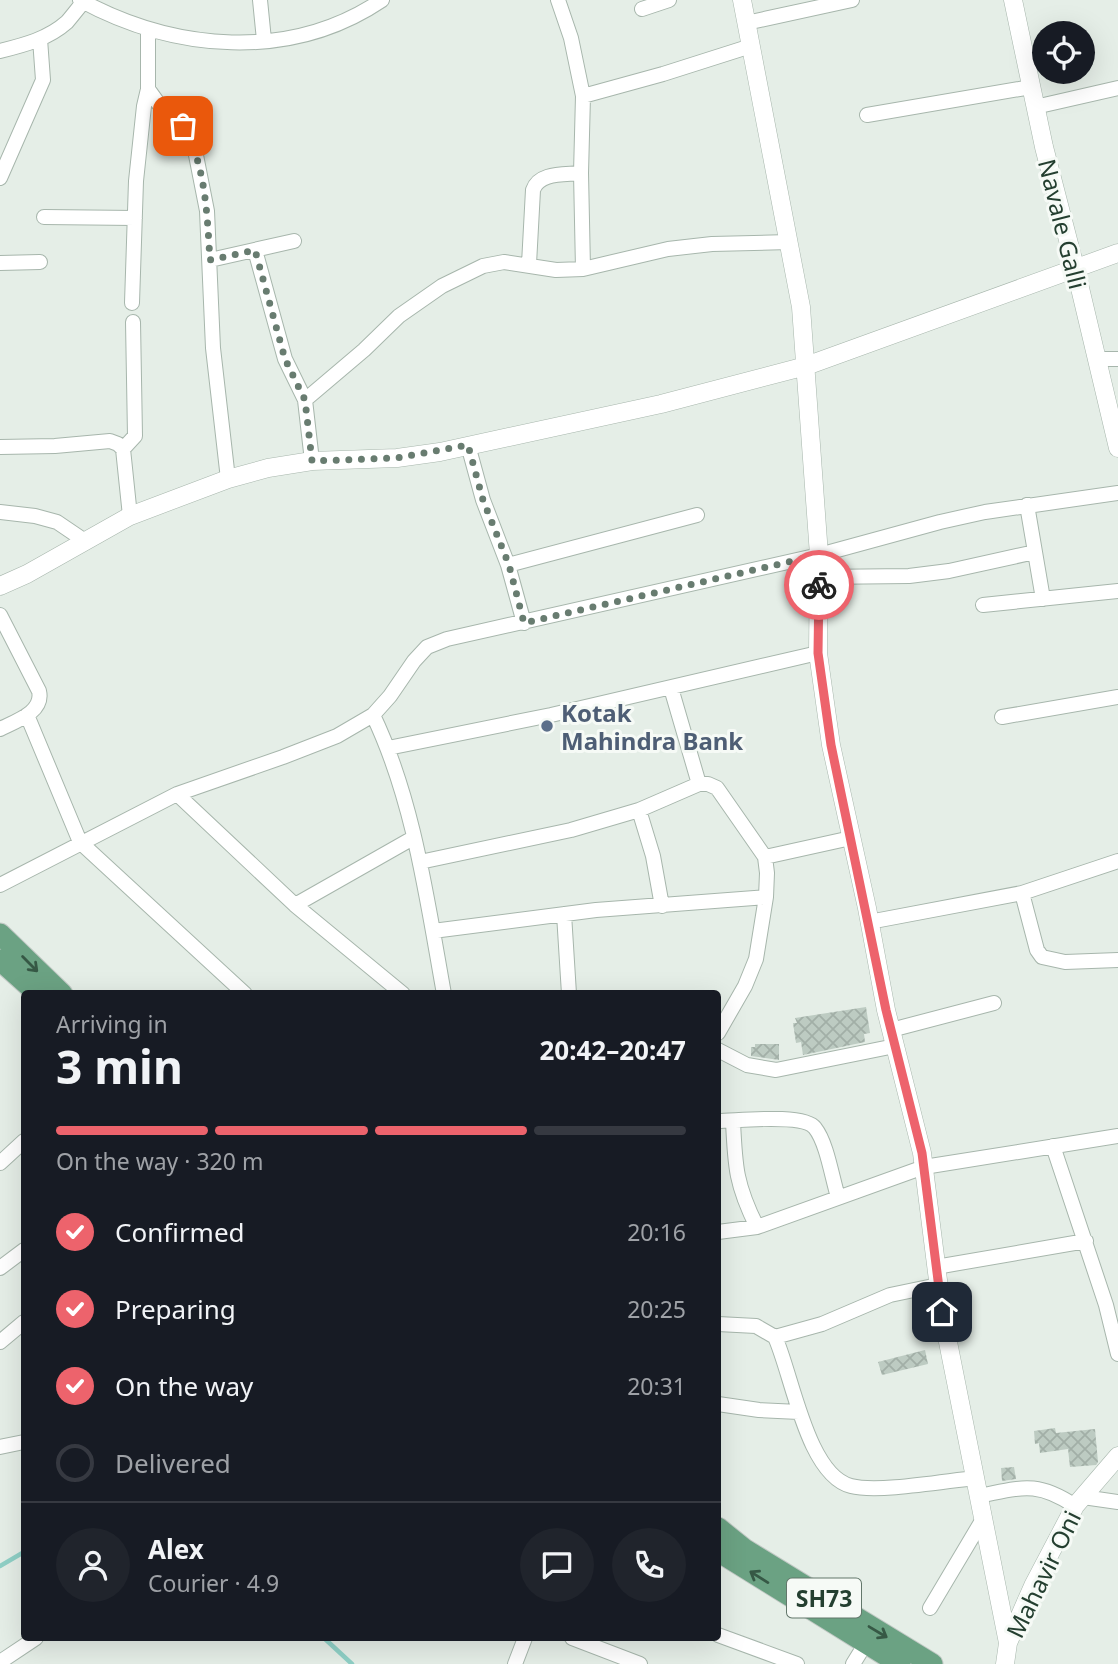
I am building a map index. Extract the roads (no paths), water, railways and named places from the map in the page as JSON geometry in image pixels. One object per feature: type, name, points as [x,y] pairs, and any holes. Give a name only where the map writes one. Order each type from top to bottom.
[{"type":"main road","points":[[0,933],[58,990]]},
{"type":"main road","points":[[0,960],[34,990]]},
{"type":"main road","name":"SH73","points":[[721,1530],[903,1659]]},
{"type":"main road","name":"SH73","points":[[721,1553],[866,1643],[903,1659],[932,1664]]},
{"type":"street","points":[[260,0],[264,40]]},
{"type":"street","points":[[0,51],[51,34],[68,21],[83,1],[148,30],[191,40],[234,44],[298,36],[331,25],[382,0]]},
{"type":"street","points":[[558,0],[571,37],[583,96],[580,173],[583,269]]},
{"type":"street","points":[[642,9],[669,0]]},
{"type":"street","points":[[742,0],[801,307],[819,555],[818,653],[831,745],[893,1038],[924,1167],[942,1312],[1007,1643]]},
{"type":"street","points":[[746,23],[852,0]]},
{"type":"street","name":"Navale Galli","points":[[1013,0],[1035,107],[1118,448]]},
{"type":"street","points":[[132,303],[141,125],[148,89],[148,30]]},
{"type":"street","points":[[0,178],[43,80],[40,39]]},
{"type":"street","points":[[583,96],[751,46]]},
{"type":"street","points":[[867,115],[1031,87]]},
{"type":"street","points":[[148,89],[158,103],[183,126],[194,145],[207,211],[213,348],[228,479]]},
{"type":"street","points":[[1035,107],[1118,89]]},
{"type":"street","points":[[529,264],[533,190],[536,182],[541,178],[580,173]]},
{"type":"street","points":[[44,217],[135,218]]},
{"type":"street","points":[[210,260],[294,241]]},
{"type":"street","points":[[305,400],[399,316],[442,286],[484,266],[505,261],[556,270],[583,269],[668,249],[712,244],[789,242]]},
{"type":"street","points":[[255,250],[285,359],[305,400],[312,461]]},
{"type":"street","points":[[0,586],[27,574],[130,516],[228,479],[268,468],[312,461],[397,458],[661,404],[806,366],[1118,253]]},
{"type":"street","points":[[0,263],[40,262]]},
{"type":"street","points":[[123,449],[135,436],[133,322]]},
{"type":"street","points":[[1096,359],[1118,359]]},
{"type":"street","points":[[0,447],[110,441],[118,444],[123,449],[130,516]]},
{"type":"street","points":[[468,445],[483,500],[509,565],[524,623]]},
{"type":"street","points":[[0,885],[177,794],[337,736],[373,715],[427,647],[447,639],[819,555],[940,522],[1027,505],[1118,493]]},
{"type":"street","points":[[1027,505],[1042,599]]},
{"type":"street","points":[[0,512],[36,516],[57,522],[85,541]]},
{"type":"street","points":[[509,565],[697,515]]},
{"type":"street","points":[[819,577],[909,576],[949,571],[1035,552]]},
{"type":"street","points":[[983,605],[1118,591]]},
{"type":"street","points":[[0,615],[41,699],[38,706],[27,715],[0,729]]},
{"type":"street","points":[[388,748],[551,715],[818,653]]},
{"type":"street","points":[[671,688],[699,784]]},
{"type":"street","points":[[1002,717],[1118,697]]},
{"type":"street","points":[[27,715],[80,842],[241,990]]},
{"type":"street","points":[[373,715],[388,748],[420,862],[443,990]]},
{"type":"street","points":[[420,862],[570,830],[639,810],[699,784],[717,788],[765,858],[767,873],[756,958],[745,986],[721,1028]]},
{"type":"street","points":[[177,794],[295,905],[398,990]]},
{"type":"street","points":[[639,810],[653,856],[662,906]]},
{"type":"street","points":[[295,905],[413,838]]},
{"type":"street","points":[[765,858],[851,838]]},
{"type":"street","points":[[869,922],[1022,893],[1118,860]]},
{"type":"street","points":[[1022,893],[1037,950],[1042,957],[1065,962],[1118,960]]},
{"type":"street","points":[[433,932],[564,914],[766,897]]},
{"type":"street","points":[[564,914],[569,990]]},
{"type":"street","points":[[721,1052],[747,1065],[776,1070],[893,1038],[994,1003]]},
{"type":"street","points":[[721,1121],[808,1122],[815,1128],[838,1197]]},
{"type":"street","points":[[733,1121],[735,1170],[741,1194],[757,1227]]},
{"type":"street","points":[[721,1232],[757,1227],[924,1167],[1118,1136]]},
{"type":"street","points":[[0,1163],[21,1144]]},
{"type":"street","points":[[1053,1146],[1086,1241],[1118,1354]]},
{"type":"street","points":[[936,1267],[1086,1241]]},
{"type":"street","points":[[0,1268],[21,1252]]},
{"type":"street","points":[[775,1337],[822,1324],[890,1295],[939,1285]]},
{"type":"street","points":[[0,1342],[21,1324]]},
{"type":"street","points":[[721,1324],[756,1326],[775,1337],[799,1412],[822,1466],[836,1480],[850,1486],[870,1489],[1038,1488],[1079,1502],[1118,1502]]},
{"type":"street","points":[[721,1404],[799,1412]]},
{"type":"street","points":[[0,1447],[21,1443]]},
{"type":"street","name":"Mahavir Oni","points":[[1005,1664],[1007,1643],[1032,1586],[1079,1502],[1118,1456]]},
{"type":"street","points":[[930,1608],[983,1519]]},
{"type":"street","points":[[721,1636],[797,1664]]},
{"type":"street","points":[[0,1662],[32,1641]]},
{"type":"street","points":[[515,1664],[524,1641]]},
{"type":"street","points":[[580,1641],[640,1664]]},
{"type":"street","points":[[853,1664],[866,1643]]},
{"type":"waterway","points":[[0,1566],[21,1554]]},
{"type":"waterway","points":[[327,1641],[352,1664]]},
{"type":"place","name":"Kotak Mahindra Bank","points":[[547,726]]}]
